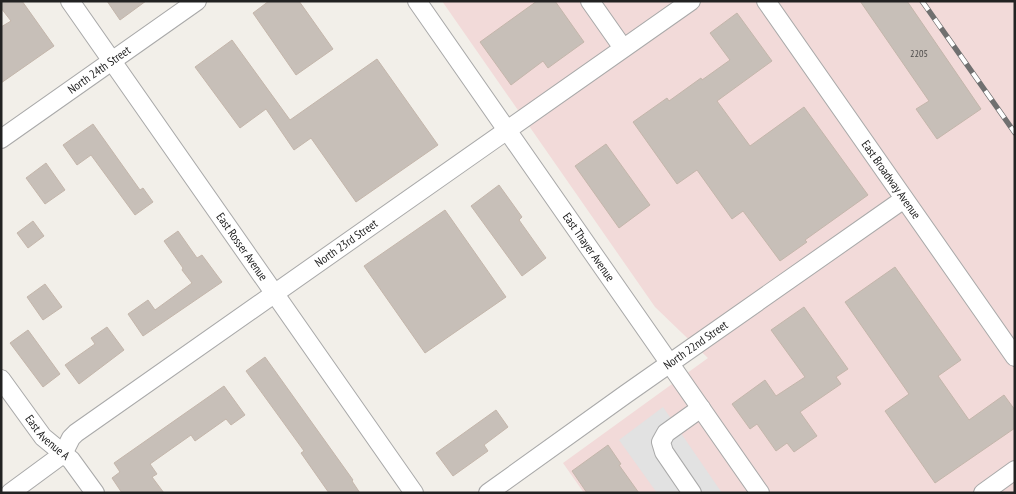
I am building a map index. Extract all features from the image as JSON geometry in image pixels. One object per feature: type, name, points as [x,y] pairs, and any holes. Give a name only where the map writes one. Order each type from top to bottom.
[{"type":"street","name":"East Rosser Avenue","points":[[70,1],[414,493]]},
{"type":"street","name":"North 24th Street","points":[[1,139],[197,1]]},
{"type":"street","name":"East Thayer Avenue","points":[[417,1],[760,493]]},
{"type":"street","points":[[590,1],[623,48]]},
{"type":"street","name":"North 23rd Street","points":[[10,493],[63,454],[71,438],[76,433],[691,1]]},
{"type":"street","name":"East Broadway Avenue","points":[[766,1],[1015,357]]},
{"type":"street","name":"North 22nd Street","points":[[488,493],[904,199]]},
{"type":"street","name":"East Avenue A","points":[[1,379],[43,437],[71,460],[95,493]]},
{"type":"street","points":[[692,493],[664,452],[661,442],[666,432],[700,408]]},
{"type":"street","points":[[983,493],[1015,470]]},
{"type":"shaded area","points":[[442,1],[1015,1],[1015,493],[584,493],[563,463],[708,358],[655,307]]},
{"type":"shaded area","points":[[663,407],[722,493],[657,493],[619,440]]},
{"type":"building","points":[[1,1],[22,1],[54,46],[1,83],[1,27],[11,21],[1,8]]},
{"type":"building","points":[[107,1],[146,1],[120,20]]},
{"type":"building","points":[[269,1],[299,1],[333,49],[296,75],[253,13]]},
{"type":"building","points":[[537,1],[555,1],[584,42],[548,68],[543,61],[511,85],[480,42]]},
{"type":"building","points":[[860,1],[907,1],[981,109],[937,139],[916,109],[929,101]]},
{"type":"building","points":[[737,13],[772,61],[717,101],[750,146],[804,107],[868,195],[805,240],[807,242],[780,261],[743,211],[732,219],[697,170],[677,184],[633,122],[667,98],[669,101],[730,60],[710,33]]},
{"type":"building","points":[[232,40],[290,120],[377,59],[438,145],[356,202],[311,138],[294,150],[266,109],[240,128],[195,67]]},
{"type":"building","points":[[93,124],[140,190],[143,188],[153,202],[135,215],[91,155],[77,165],[63,145]]},
{"type":"building","points":[[606,144],[650,205],[619,228],[575,166]]},
{"type":"building","points":[[46,163],[65,190],[45,204],[26,178]]},
{"type":"building","points":[[499,185],[522,217],[519,220],[546,258],[522,276],[471,206]]},
{"type":"building","points":[[445,210],[506,297],[425,353],[364,266]]},
{"type":"building","points":[[33,221],[44,236],[28,248],[17,233]]},
{"type":"building","points":[[178,231],[197,258],[202,255],[222,282],[143,336],[128,314],[148,300],[155,310],[192,283],[164,241]]},
{"type":"building","points":[[895,267],[961,360],[938,376],[969,420],[1004,395],[1015,410],[1015,428],[935,483],[885,411],[909,394],[845,302]]},
{"type":"building","points":[[45,284],[62,307],[43,320],[27,297]]},
{"type":"building","points":[[804,307],[848,369],[836,377],[841,384],[800,412],[817,436],[794,452],[787,443],[776,451],[757,424],[750,429],[732,404],[765,380],[776,396],[805,377],[771,330]]},
{"type":"building","points":[[107,327],[124,350],[79,384],[65,365],[95,344],[91,338]]},
{"type":"building","points":[[28,330],[60,374],[43,387],[10,343]]},
{"type":"building","points":[[265,357],[353,480],[360,493],[329,493],[301,453],[304,451],[246,371]]},
{"type":"building","points":[[224,386],[245,415],[231,425],[226,419],[195,441],[191,435],[150,464],[157,474],[152,477],[164,493],[122,493],[112,478],[120,472],[114,463]]},
{"type":"building","points":[[496,410],[508,427],[484,445],[488,451],[453,476],[436,453]]},
{"type":"building","points":[[608,445],[621,464],[619,465],[639,493],[587,493],[572,471]]},
{"type":"railway","points":[[922,1],[1015,133]]}]
